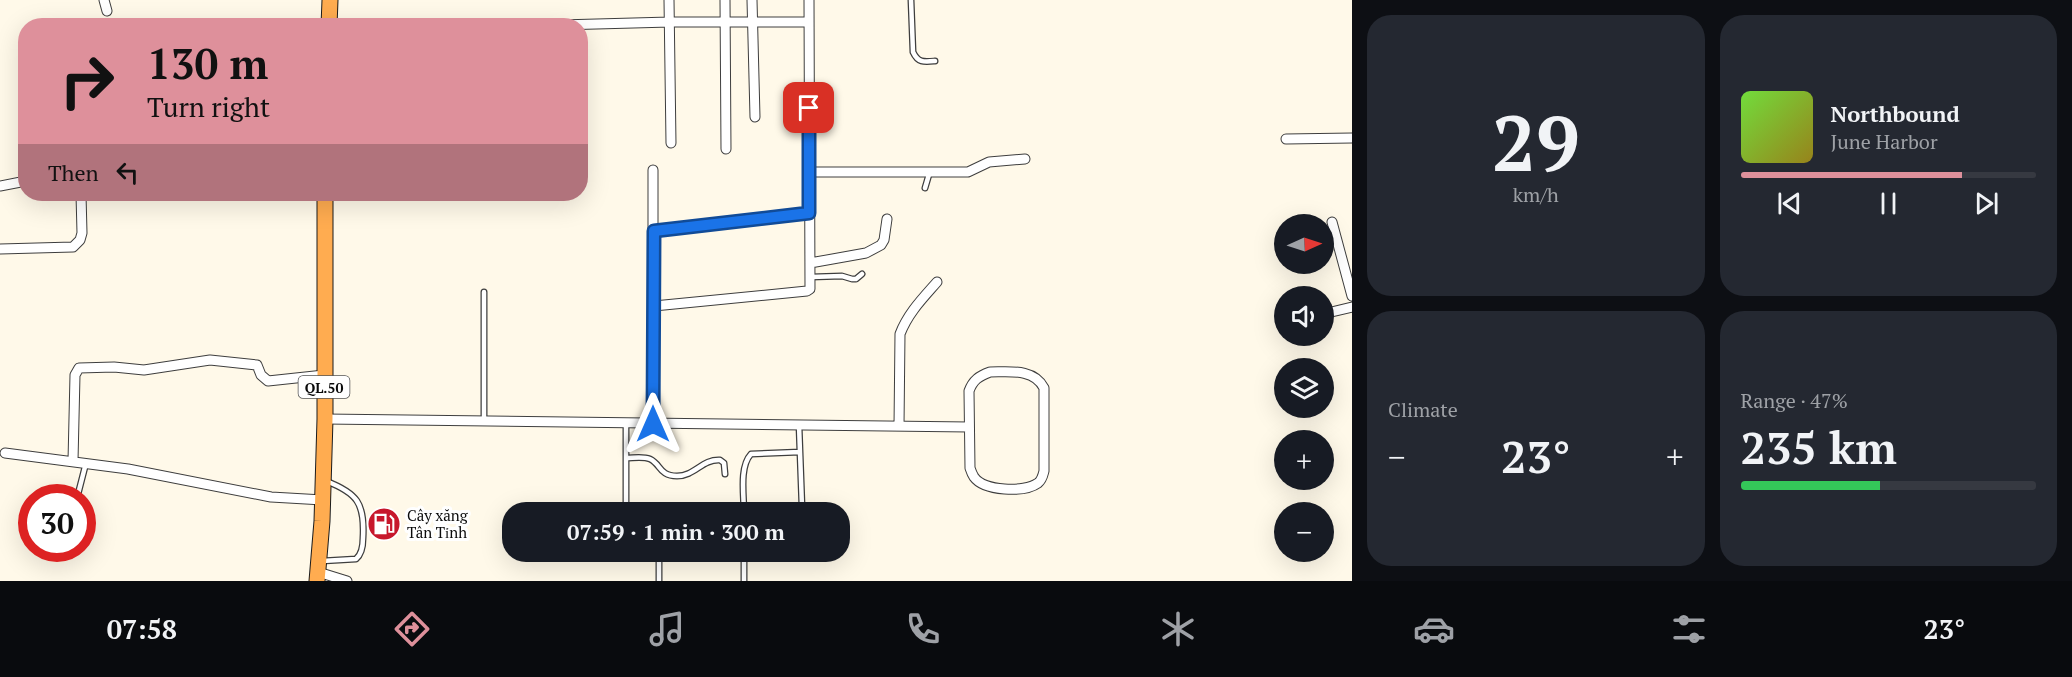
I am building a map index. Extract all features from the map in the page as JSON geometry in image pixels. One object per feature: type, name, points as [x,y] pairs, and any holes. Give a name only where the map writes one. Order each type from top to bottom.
[{"type":"highway","points":[[329,18],[330,0]]},
{"type":"highway","name":"QL.50","points":[[318,571],[325,419],[325,201]]},
{"type":"street","points":[[104,0],[107,12]]},
{"type":"street","points":[[669,0],[671,143]]},
{"type":"street","points":[[725,0],[726,149]]},
{"type":"street","points":[[752,0],[755,117]]},
{"type":"street","points":[[654,306],[807,291],[811,285],[809,0]]},
{"type":"street","points":[[588,24],[809,22]]},
{"type":"street","points":[[1286,139],[1352,138]]},
{"type":"street","points":[[809,172],[968,172],[989,162],[1025,159]]},
{"type":"street","points":[[653,170],[653,424]]},
{"type":"street","points":[[0,186],[18,183]]},
{"type":"street","points":[[0,249],[73,247],[80,240],[82,233],[81,201]]},
{"type":"street","points":[[654,231],[809,213]]},
{"type":"street","points":[[810,263],[872,251],[884,240],[887,219]]},
{"type":"street","points":[[1334,229],[1352,296]]},
{"type":"street","points":[[899,426],[900,334],[915,307],[937,282]]},
{"type":"street","points":[[1334,311],[1352,307]]},
{"type":"street","points":[[73,461],[75,375],[79,368],[114,367],[144,370],[210,360],[257,365],[261,375],[268,381],[324,375]]},
{"type":"street","points":[[990,372],[1020,372],[1037,380],[1044,388],[1044,471],[1042,479],[1030,487],[1016,490],[982,484],[974,477],[970,468],[969,427],[969,391],[972,383],[980,376],[990,372]]},
{"type":"street","points":[[325,419],[969,427]]},
{"type":"street","points":[[5,453],[73,461],[198,481],[271,497],[323,500]]},
{"type":"street","points":[[318,571],[347,581]]},
{"type":"lane","points":[[912,0],[913,52],[921,62],[935,61]]},
{"type":"lane","points":[[925,188],[930,171]]},
{"type":"lane","points":[[811,277],[842,276],[856,279],[862,274]]},
{"type":"lane","points":[[484,292],[484,420]]},
{"type":"lane","points":[[626,424],[626,502]]},
{"type":"lane","points":[[800,425],[801,502]]},
{"type":"lane","points":[[744,502],[744,468],[750,454],[800,452]]},
{"type":"lane","points":[[626,458],[648,458],[666,474],[680,476],[694,472],[708,461],[720,460],[724,463],[725,474]]},
{"type":"lane","points":[[81,484],[86,463]]},
{"type":"lane","points":[[318,571],[356,559],[361,555],[363,540],[363,510],[358,501],[343,488],[323,480]]},
{"type":"lane","points":[[658,562],[659,581]]},
{"type":"lane","points":[[744,562],[744,581]]},
{"type":"place","name":"Cây xăng Tân Tỉnh","points":[[384,524]]},
{"type":"route","points":[[653,424],[654,231],[809,213],[809,108]]}]
